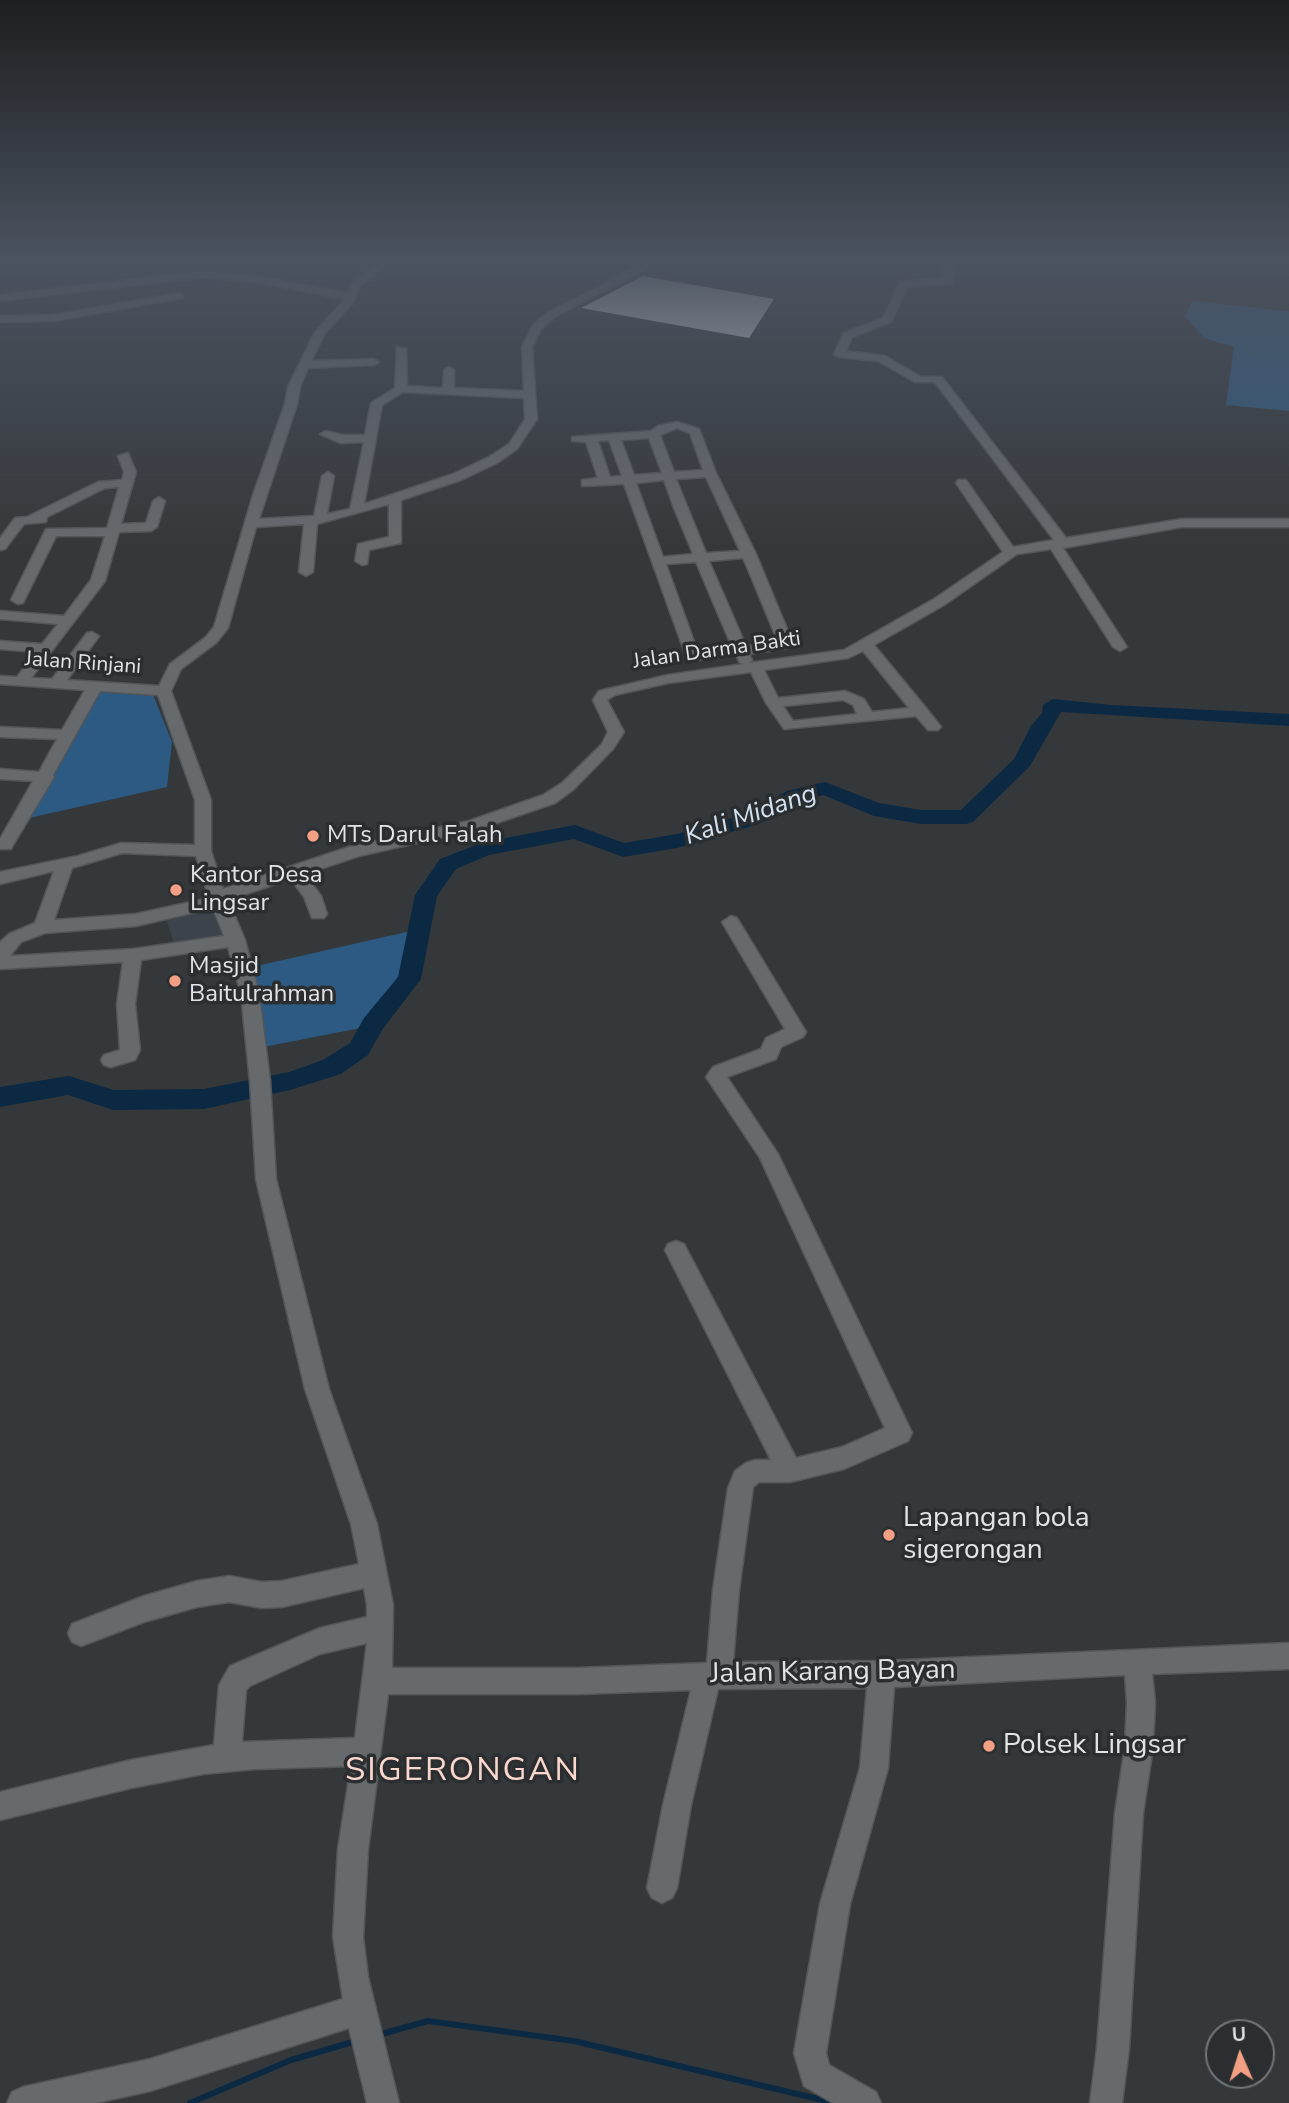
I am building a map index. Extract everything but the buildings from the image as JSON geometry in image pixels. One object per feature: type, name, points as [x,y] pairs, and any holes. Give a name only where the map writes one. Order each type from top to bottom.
[{"type":"street","points":[[309,357],[294,387],[218,633],[175,667],[164,691],[203,800],[202,851],[236,940],[250,993],[260,1082],[262,1153],[268,1190],[317,1389],[356,1494],[374,1573],[381,1627],[377,1681],[353,1849],[348,1937],[353,1977],[383,2103]]},
{"type":"street","points":[[401,389],[402,357]]},
{"type":"street","points":[[251,523],[315,520],[356,511],[478,468],[501,455],[513,446],[531,418],[528,357]]},
{"type":"street","points":[[872,357],[881,358],[919,380],[938,379],[1059,544],[1120,648]]},
{"type":"street","points":[[305,365],[374,362]]},
{"type":"street","points":[[448,391],[449,370]]},
{"type":"street","points":[[356,511],[377,403],[401,389],[531,395]]},
{"type":"street","points":[[576,439],[654,434],[671,425],[692,429],[749,554],[785,642],[781,646],[698,656],[691,653],[614,437]]},
{"type":"street","points":[[326,434],[341,439],[371,438]]},
{"type":"street","points":[[654,434],[740,651],[789,726],[921,711]]},
{"type":"street","points":[[591,438],[605,481]]},
{"type":"street","points":[[21,681],[98,581],[130,469],[124,456]]},
{"type":"street","points":[[586,482],[710,473]]},
{"type":"street","points":[[306,572],[315,520],[328,476]]},
{"type":"street","points":[[32,519],[102,485],[127,483]]},
{"type":"street","points":[[962,484],[1011,553]]},
{"type":"street","points":[[362,561],[361,548],[396,540],[395,498]]},
{"type":"street","points":[[51,532],[151,527],[159,501]]},
{"type":"street","points":[[0,546],[20,520],[55,519],[57,523],[18,600]]},
{"type":"street","name":"Jalan Darma Bakti","points":[[43,927],[136,920],[219,899],[355,851],[473,825],[541,803],[568,786],[608,746],[616,732],[600,700],[604,694],[668,678],[848,654],[939,602],[1011,553],[1182,523],[1289,523]]},
{"type":"street","points":[[659,561],[749,554]]},
{"type":"street","points":[[0,615],[67,620]]},
{"type":"street","points":[[57,683],[92,636]]},
{"type":"street","points":[[0,645],[46,649]]},
{"type":"street","points":[[866,645],[933,727]]},
{"type":"street","name":"Jalan Rinjani","points":[[0,680],[164,691]]},
{"type":"street","points":[[5,845],[46,777],[95,686]]},
{"type":"street","points":[[773,703],[845,695],[859,702],[867,718]]},
{"type":"street","points":[[0,732],[68,735]]},
{"type":"street","points":[[0,774],[46,777]]},
{"type":"street","points":[[0,878],[125,848],[202,851]]},
{"type":"street","points":[[65,864],[43,927],[8,944],[0,960],[133,955],[236,940]]},
{"type":"street","points":[[295,872],[312,896],[318,914]]},
{"type":"street","points":[[662,1888],[677,1805],[713,1676],[741,1485],[746,1476],[755,1471],[790,1471],[844,1458],[900,1433],[768,1154],[716,1077],[769,1054],[773,1043],[796,1032],[731,922]]},
{"type":"street","points":[[111,1060],[128,1055],[131,1050],[126,1004],[133,955]]},
{"type":"street","points":[[676,1250],[790,1471]]},
{"type":"street","points":[[81,1633],[144,1609],[197,1594],[229,1589],[262,1595],[282,1594],[374,1573]]},
{"type":"street","points":[[226,1757],[233,1685],[240,1676],[320,1641],[381,1627]]},
{"type":"street","name":"Jalan Karang Bayan","points":[[377,1681],[578,1681],[882,1674],[1137,1661],[1289,1657]]},
{"type":"street","points":[[1106,2103],[1129,1813],[1139,1747],[1141,1702],[1137,1661]]},
{"type":"street","points":[[865,2103],[815,2075],[810,2053],[811,2029],[835,1904],[874,1768],[882,1674]]},
{"type":"street","points":[[0,1806],[131,1774],[226,1757],[366,1752]]},
{"type":"street","points":[[23,2103],[150,2076],[258,2039],[366,2028]]},
{"type":"shaded area","points":[[1233,357],[1289,357],[1289,411],[1226,405]]},
{"type":"shaded area","points":[[101,687],[152,692],[172,742],[167,787],[29,818]]},
{"type":"shaded area","points":[[211,906],[224,938],[174,943],[164,913]]},
{"type":"shaded area","points":[[411,931],[402,980],[366,1027],[263,1047],[252,967]]},
{"type":"waterway","name":"Kali Midang","points":[[0,1097],[69,1085],[113,1100],[204,1099],[290,1081],[332,1067],[359,1049],[373,1024],[409,979],[426,895],[448,864],[484,849],[575,832],[623,850],[677,841],[752,819],[794,796],[825,788],[874,809],[921,817],[966,817],[1023,762],[1041,726],[1051,714],[1053,705],[1111,711],[1289,720]]},
{"type":"waterway","points":[[378,2035],[428,2021],[574,2041],[835,2103]]},
{"type":"waterway","points":[[190,2103],[291,2060],[356,2041]]},
{"type":"place","name":"MTs Darul Falah","points":[[313,836]]},
{"type":"place","name":"Kantor Desa Lingsar","points":[[176,890]]},
{"type":"place","name":"Masjid Baitulrahman","points":[[175,981]]},
{"type":"place","name":"Lapangan bola sigerongan","points":[[889,1535]]},
{"type":"place","name":"Polsek Lingsar","points":[[989,1746]]},
{"type":"district","name":"SIGERONGAN","points":[[463,1772]]}]
